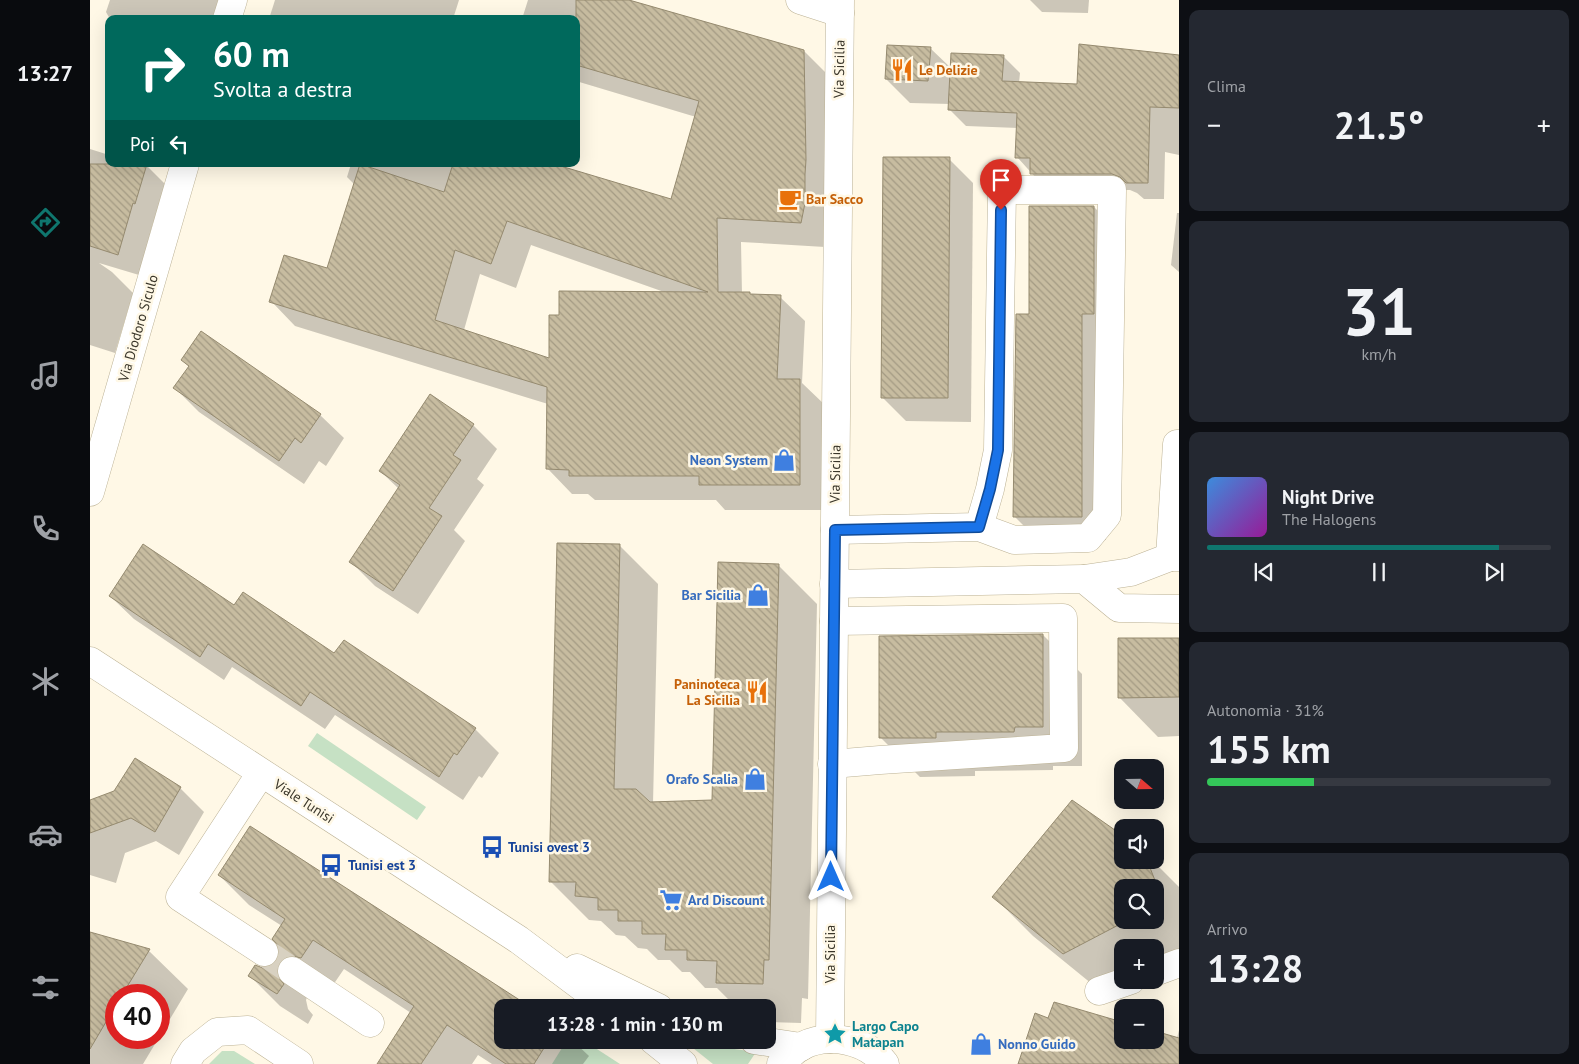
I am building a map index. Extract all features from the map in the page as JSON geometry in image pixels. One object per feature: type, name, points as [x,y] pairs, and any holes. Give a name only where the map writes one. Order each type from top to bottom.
[{"type":"street","points":[[228,15],[233,0]]},
{"type":"street","points":[[800,0],[840,6]]},
{"type":"street","name":"Via Sicilia","points":[[830,1039],[840,6]]},
{"type":"street","name":"Via Diodoro Siculo","points":[[90,492],[184,167]]},
{"type":"street","points":[[835,530],[979,527],[1014,540],[1088,538],[1108,515],[1112,190],[1002,190],[998,450],[990,489],[979,527]]},
{"type":"street","points":[[834,584],[1084,579],[1131,572],[1175,557],[1177,444],[1179,444]]},
{"type":"street","points":[[1084,579],[1119,608],[1179,609]]},
{"type":"street","points":[[832,764],[1064,748],[1063,618],[834,621]]},
{"type":"street","name":"Viale Tunisi","points":[[90,660],[519,940]]},
{"type":"street","points":[[261,773],[180,896],[264,952]]},
{"type":"street","points":[[519,940],[598,999]]},
{"type":"street","points":[[519,940],[640,999]]},
{"type":"street","points":[[1164,969],[1179,963]]},
{"type":"street","points":[[292,971],[370,1023]]},
{"type":"street","points":[[1099,991],[1114,986]]},
{"type":"street","points":[[185,1064],[193,1051],[217,1032],[248,1030],[299,1064]]},
{"type":"street","points":[[781,1064],[801,1046],[830,1039],[850,1041],[862,1046],[873,1052],[885,1064]]},
{"type":"street","points":[[776,1043],[801,1046]]},
{"type":"green space","points":[[317,733],[426,807],[417,820],[308,746]]},
{"type":"green space","points":[[561,1049],[597,1049],[620,1064],[552,1064]]},
{"type":"green space","points":[[694,1049],[735,1049],[756,1052],[748,1064],[713,1064]]},
{"type":"green space","points":[[222,1051],[234,1051],[255,1064],[209,1064]]},
{"type":"building","points":[[576,0],[629,0],[804,50],[806,160],[805,203],[801,223],[717,218],[718,292],[750,292],[750,294],[781,295],[777,379],[800,379],[800,485],[699,485],[699,476],[569,476],[569,470],[546,469],[547,387],[269,302],[284,255],[327,268],[359,167],[369,167],[444,192],[452,167],[564,167],[671,199],[699,101],[580,66],[580,15],[576,15]],"holes":[[[507,221],[708,292],[559,291],[559,315],[549,315],[549,358],[435,320],[455,250],[491,264]]]},
{"type":"building","points":[[1079,44],[1179,55],[1179,108],[1150,107],[1148,183],[1126,183],[1120,177],[1112,174],[1030,174],[1030,158],[1015,158],[1017,113],[948,110],[951,53],[1004,55],[1002,81],[1077,84]]},
{"type":"building","points":[[887,45],[931,47],[928,81],[885,79]]},
{"type":"building","points":[[883,157],[950,157],[948,398],[881,398]]},
{"type":"building","points":[[90,164],[105,164],[105,167],[146,167],[135,204],[133,203],[118,255],[90,246]]},
{"type":"building","points":[[1029,206],[1094,206],[1094,314],[1082,314],[1082,517],[1013,517],[1016,314],[1029,314]]},
{"type":"building","points":[[201,331],[321,414],[301,443],[295,438],[279,461],[173,388],[189,366],[181,360]]},
{"type":"building","points":[[430,394],[474,424],[453,455],[461,460],[429,508],[442,516],[393,591],[349,562],[400,485],[379,471]]},
{"type":"building","points":[[557,543],[620,544],[614,789],[636,789],[650,802],[712,800],[718,562],[779,564],[769,960],[764,960],[763,984],[716,983],[717,961],[687,960],[687,950],[665,950],[666,934],[642,934],[642,921],[618,921],[618,910],[598,910],[598,898],[575,896],[576,882],[549,882]]},
{"type":"building","points":[[143,544],[234,605],[243,592],[334,653],[344,640],[476,728],[457,755],[454,753],[439,777],[310,692],[301,706],[208,644],[200,657],[109,596]]},
{"type":"building","points":[[1043,634],[1043,727],[1015,727],[1014,732],[936,732],[936,738],[879,738],[879,636]]},
{"type":"building","points":[[1118,638],[1179,638],[1179,697],[1118,698]]},
{"type":"building","points":[[135,758],[181,787],[155,832],[131,818],[90,833],[90,800],[114,791]]},
{"type":"building","points":[[1072,800],[1114,829],[1114,869],[1151,869],[1154,879],[1114,879],[1114,927],[1063,954],[992,897]]},
{"type":"building","points":[[250,826],[518,999],[494,999],[494,1049],[543,1049],[534,1064],[506,1064],[447,1025],[421,1064],[377,1064],[414,1006],[313,940],[301,958],[286,957],[279,963],[276,970],[278,977],[284,984],[277,994],[248,976],[255,965],[263,968],[271,966],[277,960],[280,953],[278,945],[272,939],[285,919],[218,875]]},
{"type":"building","points":[[90,932],[150,949],[129,984],[105,984],[105,1024],[90,1049]]},
{"type":"building","points":[[1054,1002],[1114,1020],[1114,1049],[1164,1049],[1164,1034],[1179,1038],[1179,1064],[1018,1064],[1035,1013],[1048,1018]]},
{"type":"tunnel","points":[[264,952],[292,971]]},
{"type":"place","name":"Le Delizie","points":[[902,70]]},
{"type":"place","name":"Bar Sacco","points":[[790,199]]},
{"type":"place","name":"Neon System","points":[[784,460]]},
{"type":"place","name":"Bar Sicilia","points":[[758,595]]},
{"type":"place","name":"Paninoteca La Sicilia","points":[[757,692]]},
{"type":"place","name":"Orafo Scalia","points":[[755,779]]},
{"type":"place","name":"Tunisi ovest 3","points":[[492,847]]},
{"type":"place","name":"Tunisi est 3","points":[[331,865]]},
{"type":"place","name":"Ard Discount","points":[[671,900]]},
{"type":"place","name":"Largo Capo Matapan","points":[[835,1034]]},
{"type":"place","name":"Nonno Guido","points":[[981,1044]]},
{"type":"route","points":[[831,877],[835,530],[979,527],[990,489],[998,450],[1001,210]]}]
